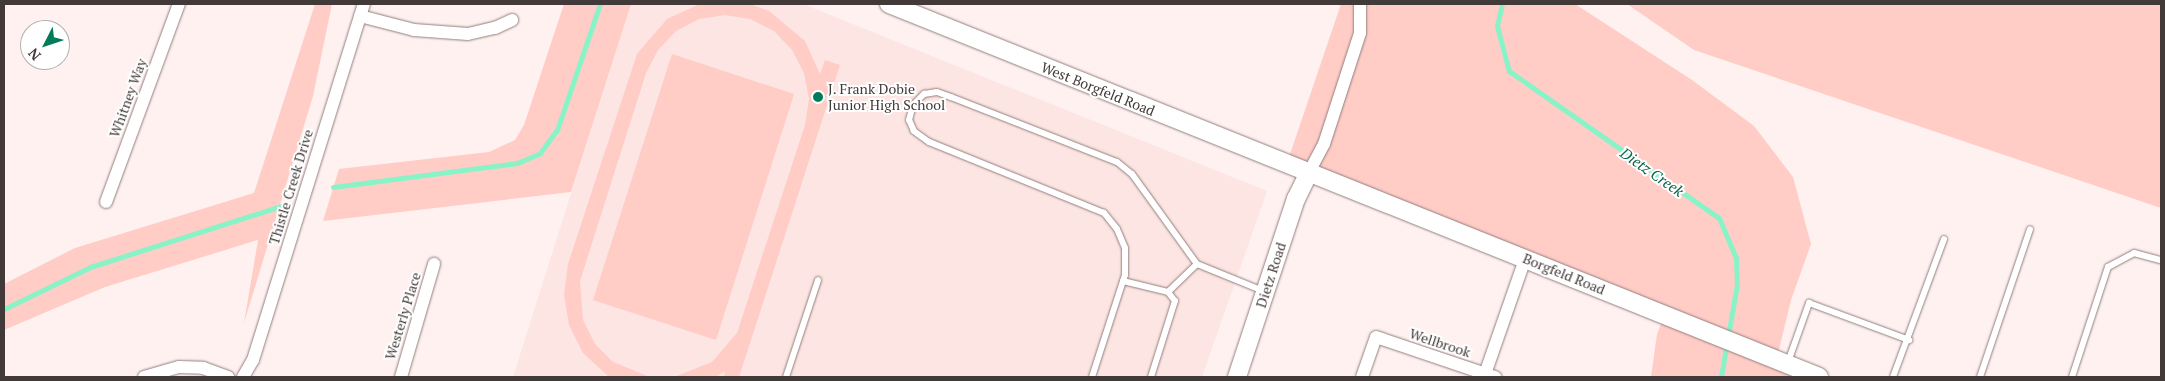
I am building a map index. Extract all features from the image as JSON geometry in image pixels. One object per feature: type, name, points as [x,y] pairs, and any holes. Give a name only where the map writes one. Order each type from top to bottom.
[{"type":"street","name":"Whitney Way","points":[[106,202],[179,4]]},
{"type":"street","name":"West Borgfeld Road","points":[[889,4],[1308,174]]},
{"type":"street","points":[[1308,174],[1324,144],[1360,33],[1360,4]]},
{"type":"street","points":[[362,10],[414,30],[468,34],[495,28],[512,20]]},
{"type":"street","name":"Thistle Creek Drive","points":[[243,377],[253,360],[362,10]]},
{"type":"street","name":"Borgfeld Road","points":[[1308,174],[1770,355],[1819,377]]},
{"type":"street","name":"Dietz Road","points":[[1237,377],[1296,199],[1308,174]]},
{"type":"street","points":[[1490,375],[1525,259]]},
{"type":"street","name":"Westerly Place","points":[[401,377],[434,264]]},
{"type":"street","name":"Wellbrook","points":[[1362,377],[1376,338],[1490,375]]},
{"type":"street","points":[[144,377],[179,367],[203,368],[228,377]]},
{"type":"lane","points":[[1092,377],[1123,281],[1125,248],[1117,229],[1104,213],[929,142],[914,131],[909,120],[913,105],[924,94],[937,92],[1117,162],[1132,174],[1197,264],[1266,292]]},
{"type":"lane","points":[[1980,377],[2030,229]]},
{"type":"lane","points":[[1893,377],[1944,239]]},
{"type":"lane","points":[[2072,377],[2108,267],[2134,253],[2161,260]]},
{"type":"lane","points":[[1168,292],[1197,264]]},
{"type":"lane","points":[[786,377],[818,280]]},
{"type":"lane","points":[[1123,281],[1168,292],[1174,301],[1151,377]]},
{"type":"lane","points":[[1787,363],[1809,303],[1908,340]]},
{"type":"shaded area","points":[[315,4],[332,4],[313,96],[244,323],[258,240],[105,287],[4,330],[4,284],[75,248],[254,193]]},
{"type":"shaded area","points":[[564,4],[631,4],[571,192],[323,221],[339,169],[489,152],[515,140],[524,125]]},
{"type":"shaded area","name":"J. Frank Dobie Junior High School","points":[[631,4],[803,4],[1267,191],[1202,377],[513,377]]},
{"type":"shaded area","points":[[700,4],[750,4],[769,11],[805,41],[820,74],[825,60],[840,65],[739,377],[724,377],[725,371],[716,377],[674,377],[712,362],[737,333],[805,125],[809,99],[804,73],[792,50],[774,31],[750,19],[725,15],[699,19],[676,31],[658,50],[646,73],[580,281],[583,320],[595,344],[613,362],[650,377],[609,377],[583,353],[569,325],[564,295],[568,264],[637,54],[667,19]]},
{"type":"shaded area","points":[[1341,4],[1575,4],[1692,80],[1754,126],[1793,177],[1811,244],[1791,300],[1777,358],[1819,377],[1651,377],[1657,334],[1665,314],[1287,163]]},
{"type":"shaded area","points":[[1627,4],[2161,4],[2161,208],[1694,50]]},
{"type":"shaded area","points":[[672,54],[794,94],[716,340],[593,300]]},
{"type":"waterway","points":[[333,187],[517,163],[540,153],[557,130],[600,4]]},
{"type":"waterway","name":"Dietz Creek","points":[[1502,4],[1497,26],[1509,71],[1719,218],[1736,258],[1737,284],[1721,377]]},
{"type":"waterway","points":[[4,309],[90,267],[281,206]]},
{"type":"place","name":"J. Frank Dobie Junior High School","points":[[818,97]]}]
